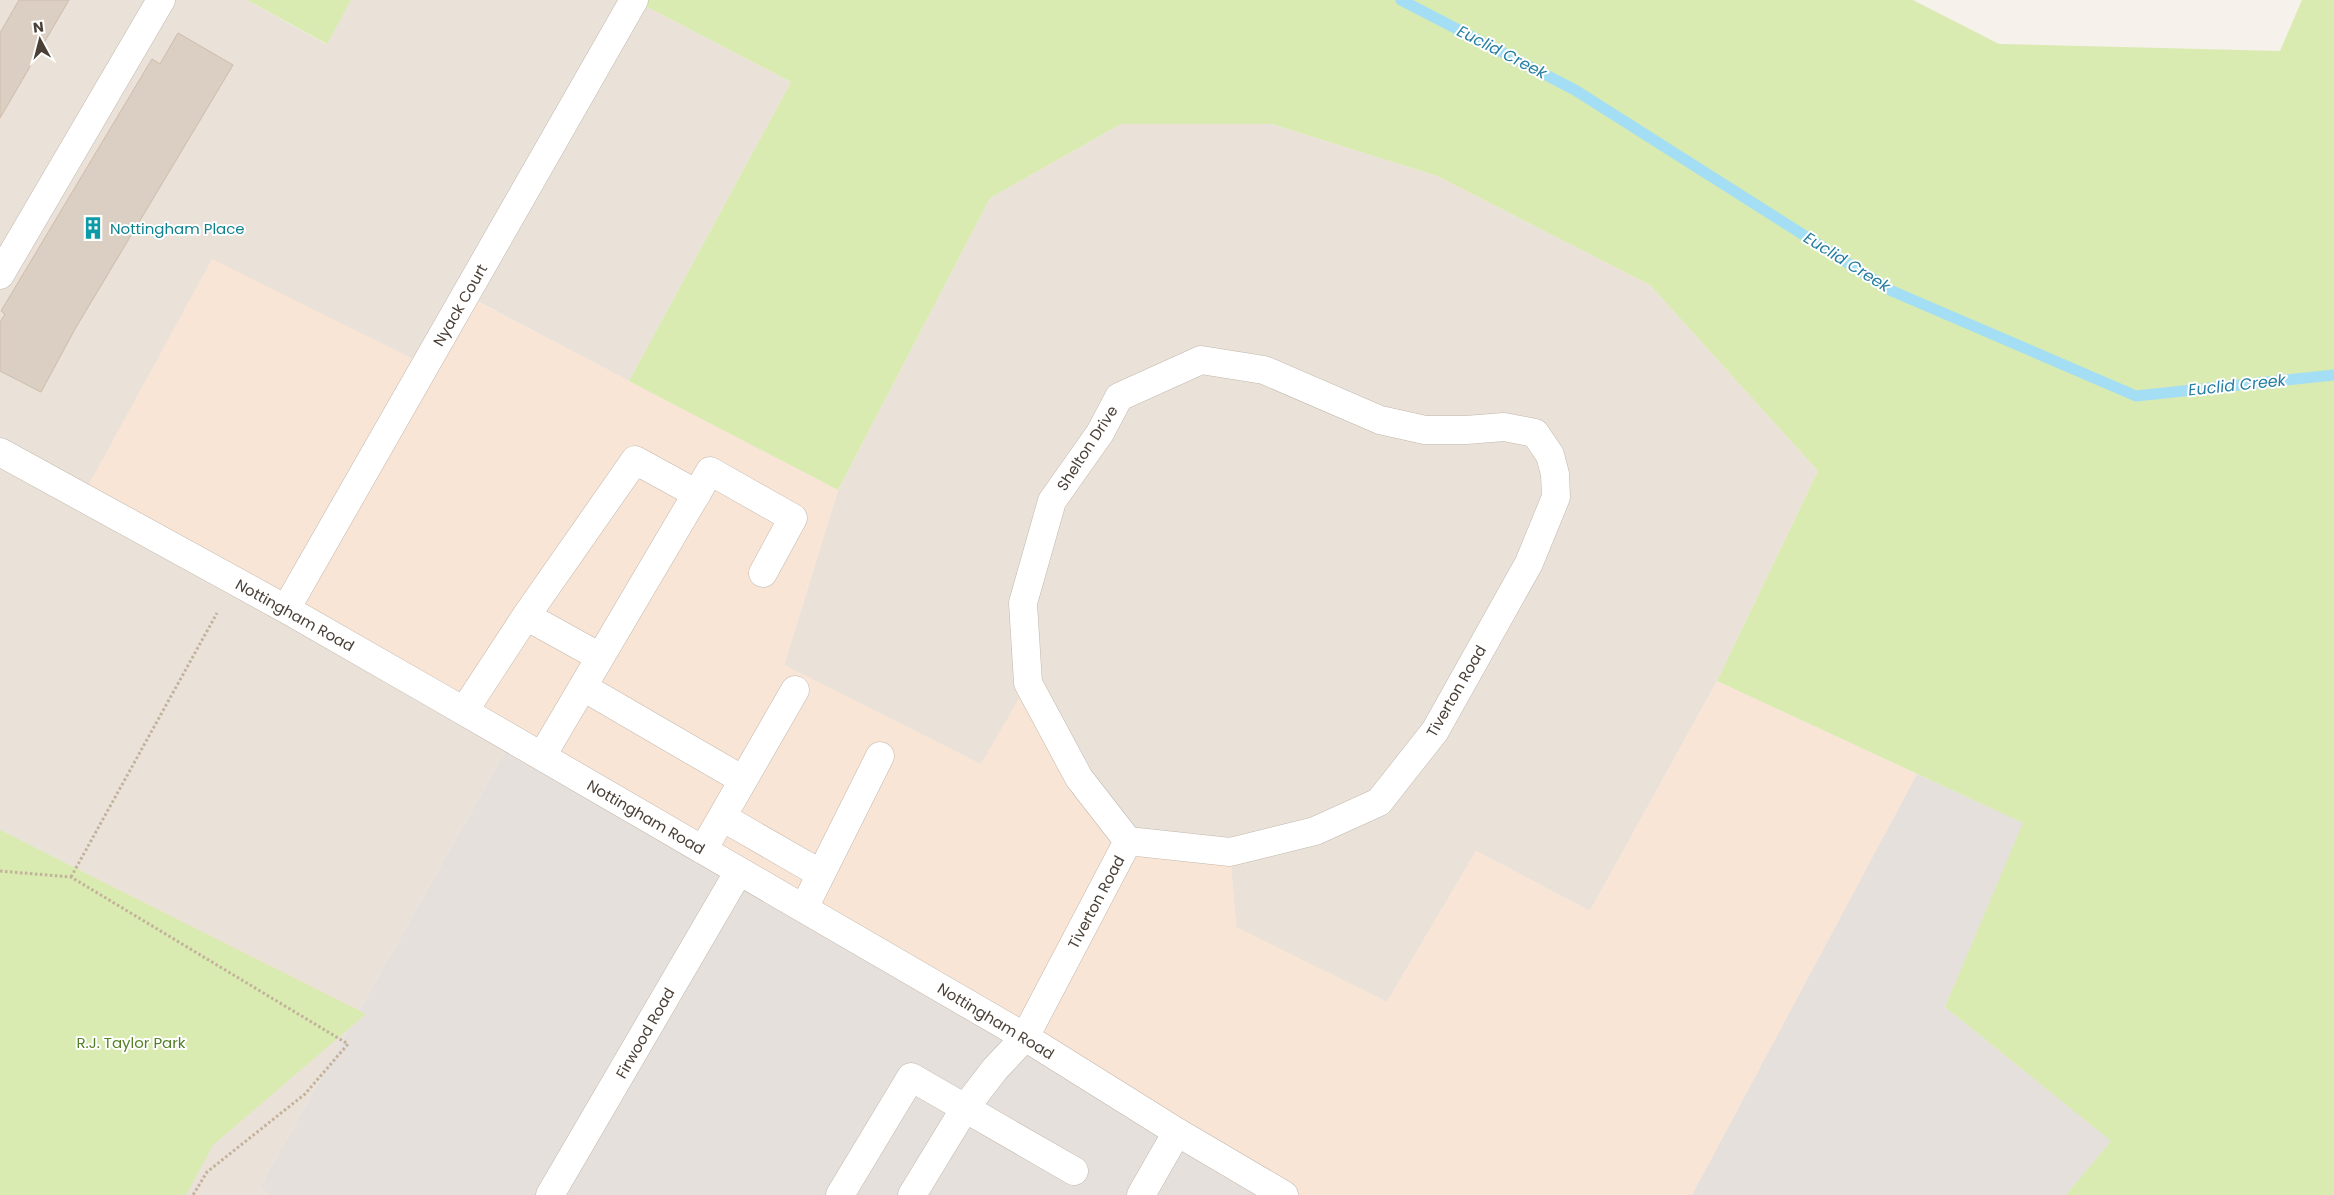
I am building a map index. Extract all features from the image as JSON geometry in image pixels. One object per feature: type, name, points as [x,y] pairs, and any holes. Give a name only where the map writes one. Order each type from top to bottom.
[{"type":"street","points":[[0,275],[161,0]]},
{"type":"street","name":"Nyack Court","points":[[286,609],[634,0]]},
{"type":"street","name":"Shelton Drive","points":[[1128,841],[1079,778],[1028,683],[1023,604],[1052,501],[1100,432],[1119,397],[1200,360],[1264,370],[1380,420],[1416,428],[1466,430],[1504,427],[1536,433]]},
{"type":"street","name":"Tiverton Road","points":[[912,1195],[965,1108],[995,1069],[1025,1037],[1128,841],[1230,852],[1315,831],[1379,802],[1435,732],[1529,563],[1556,497],[1555,474],[1550,455],[1536,433]]},
{"type":"street","name":"Nottingham Road","points":[[0,452],[286,609],[542,756],[1025,1037],[1177,1132],[1284,1195]]},
{"type":"street","points":[[464,711],[526,616],[635,460],[697,494]]},
{"type":"street","points":[[542,756],[710,471],[794,518],[763,573]]},
{"type":"street","points":[[526,616],[600,657]]},
{"type":"street","points":[[583,687],[743,780]]},
{"type":"street","points":[[703,850],[795,690]]},
{"type":"street","points":[[804,908],[880,756]]},
{"type":"street","points":[[722,816],[821,874]]},
{"type":"street","name":"Firwood Road","points":[[550,1195],[739,870]]},
{"type":"street","points":[[840,1195],[911,1077],[1074,1171]]},
{"type":"street","points":[[1142,1195],[1177,1132]]},
{"type":"path","points":[[71,877],[217,613]]},
{"type":"path","points":[[0,871],[71,877],[348,1044],[305,1094],[207,1172],[193,1195]]},
{"type":"shaded area","points":[[0,0],[247,0],[326,44],[351,0],[634,0],[791,82],[629,381],[466,295],[425,365],[212,260],[512,739],[259,1188],[271,1195],[0,1195]]},
{"type":"shaded area","points":[[1121,124],[1272,124],[1437,176],[1650,285],[1818,471],[1717,681],[1590,911],[1476,851],[1387,1002],[1236,927],[1230,852],[1128,841],[1028,684],[982,765],[784,665],[838,490],[990,198]]},
{"type":"shaded area","points":[[212,259],[425,365],[465,295],[838,490],[784,665],[981,764],[1028,683],[1128,841],[1230,852],[1236,927],[1387,1002],[1476,851],[1590,911],[1717,681],[1917,774],[1692,1195],[1284,1195],[82,497]]},
{"type":"shaded area","points":[[512,739],[1284,1195],[271,1195],[259,1188]]},
{"type":"shaded area","points":[[1917,774],[2024,823],[1945,1007],[2112,1141],[2066,1195],[1692,1195]]},
{"type":"green space","points":[[247,0],[351,0],[327,44]]},
{"type":"green space","points":[[634,0],[1913,0],[1999,44],[2280,51],[2302,0],[2334,0],[2334,1195],[2066,1195],[2111,1141],[1945,1007],[2023,823],[1717,681],[1818,471],[1650,285],[1437,176],[1272,124],[1121,124],[990,198],[838,490],[629,381],[791,82]]},
{"type":"green space","name":"R.J. Taylor Park","points":[[0,830],[366,1014],[213,1145],[186,1195],[0,1195]]},
{"type":"building","points":[[19,0],[69,0],[0,118],[0,33]]},
{"type":"building","points":[[19,0],[69,0],[0,118],[0,33]]},
{"type":"building","name":"Nottingham Place","points":[[178,33],[233,65],[75,329],[41,392],[0,371],[0,322],[5,314],[1,311],[152,59],[160,64]]},
{"type":"building","name":"Nottingham Place","points":[[178,33],[233,65],[75,329],[41,392],[0,371],[0,322],[5,314],[1,311],[152,59],[160,64]]},
{"type":"waterway","name":"Euclid Creek","points":[[1401,0],[1575,90],[1892,291],[2136,396],[2334,375]]},
{"type":"place","name":"Nottingham Place","points":[[93,228]]}]
